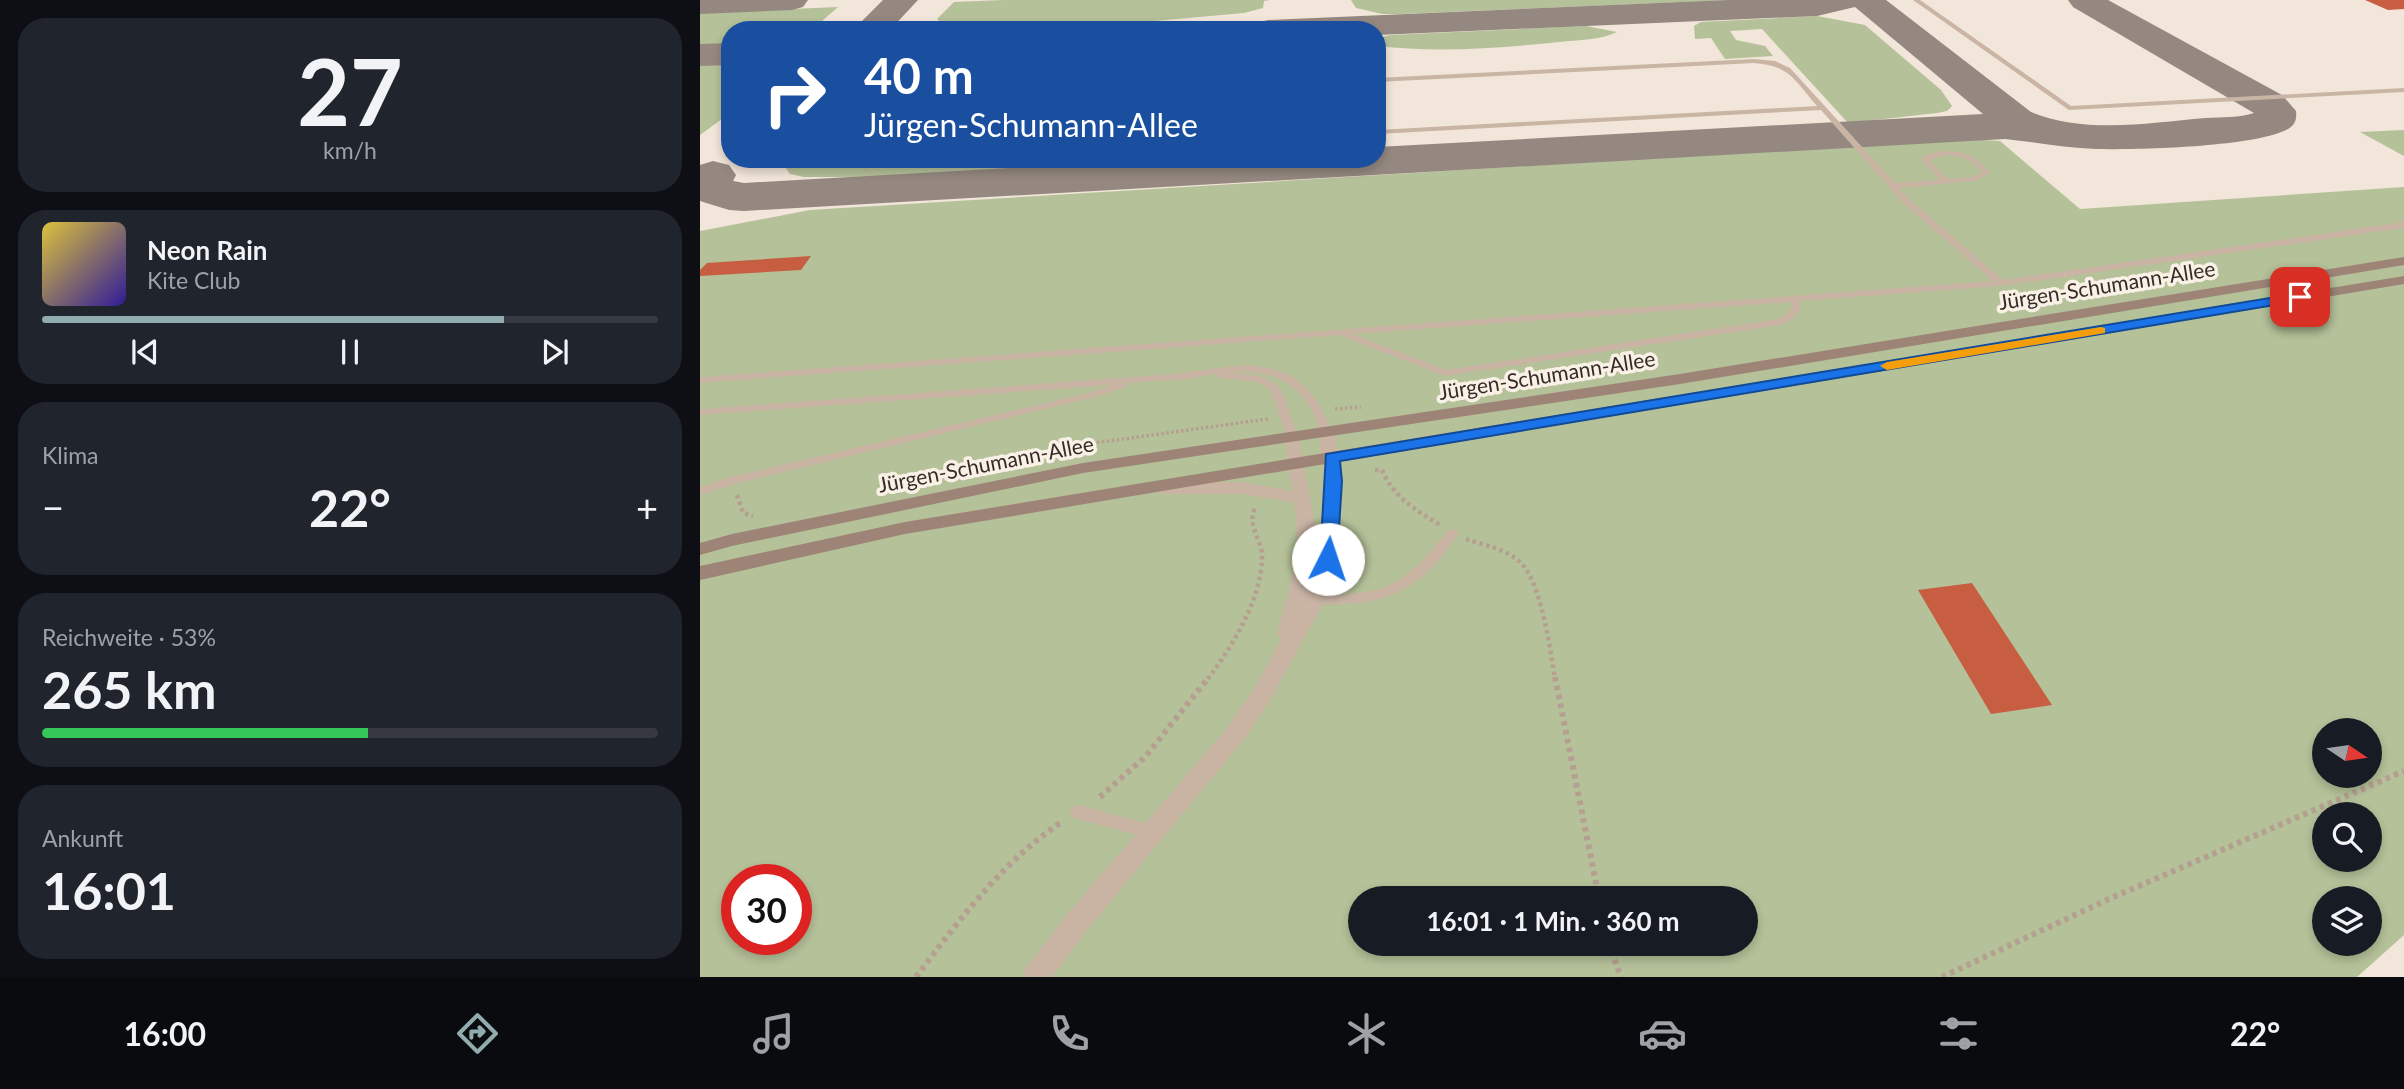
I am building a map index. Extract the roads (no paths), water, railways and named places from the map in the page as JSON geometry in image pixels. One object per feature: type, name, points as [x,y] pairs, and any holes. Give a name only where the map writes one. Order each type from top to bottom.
[{"type":"street","name":"Jürgen-Schumann-Allee","points":[[700,549],[1025,478],[1679,379],[2404,261]]},
{"type":"street","name":"Jürgen-Schumann-Allee","points":[[700,573],[905,528],[1297,463],[1333,466],[2404,280]]},
{"type":"street","points":[[1036,977],[1078,921],[1236,733],[1265,689],[1328,559],[1333,466],[1326,431]]},
{"type":"street","points":[[1292,436],[1307,531],[1307,600]]},
{"type":"street","name":"Jürgen-Schumann-Allee","points":[[1148,489],[1241,488],[1301,498]]},
{"type":"lane","points":[[1916,0],[2069,108],[2404,90]]},
{"type":"lane","points":[[1386,80],[1766,61],[1788,69],[1913,208],[2001,283]]},
{"type":"lane","points":[[1386,132],[1823,108]]},
{"type":"lane","points":[[1892,186],[1975,179],[1986,173],[1966,155],[1937,155],[1926,158],[1946,181]]},
{"type":"lane","points":[[700,380],[2001,283],[2404,225]]},
{"type":"lane","points":[[1339,332],[1445,373],[1780,322],[1790,317],[1797,308],[1794,298]]},
{"type":"lane","points":[[700,412],[1143,379],[1200,374],[1224,368],[1253,367],[1292,378],[1307,393],[1319,411],[1326,431]]},
{"type":"lane","points":[[1200,374],[1267,381],[1278,388],[1292,436]]},
{"type":"lane","points":[[700,491],[735,480],[1091,395],[1143,379]]},
{"type":"lane","points":[[1307,600],[1375,598],[1410,583],[1453,533]]},
{"type":"lane","points":[[1078,812],[1153,832]]}]
